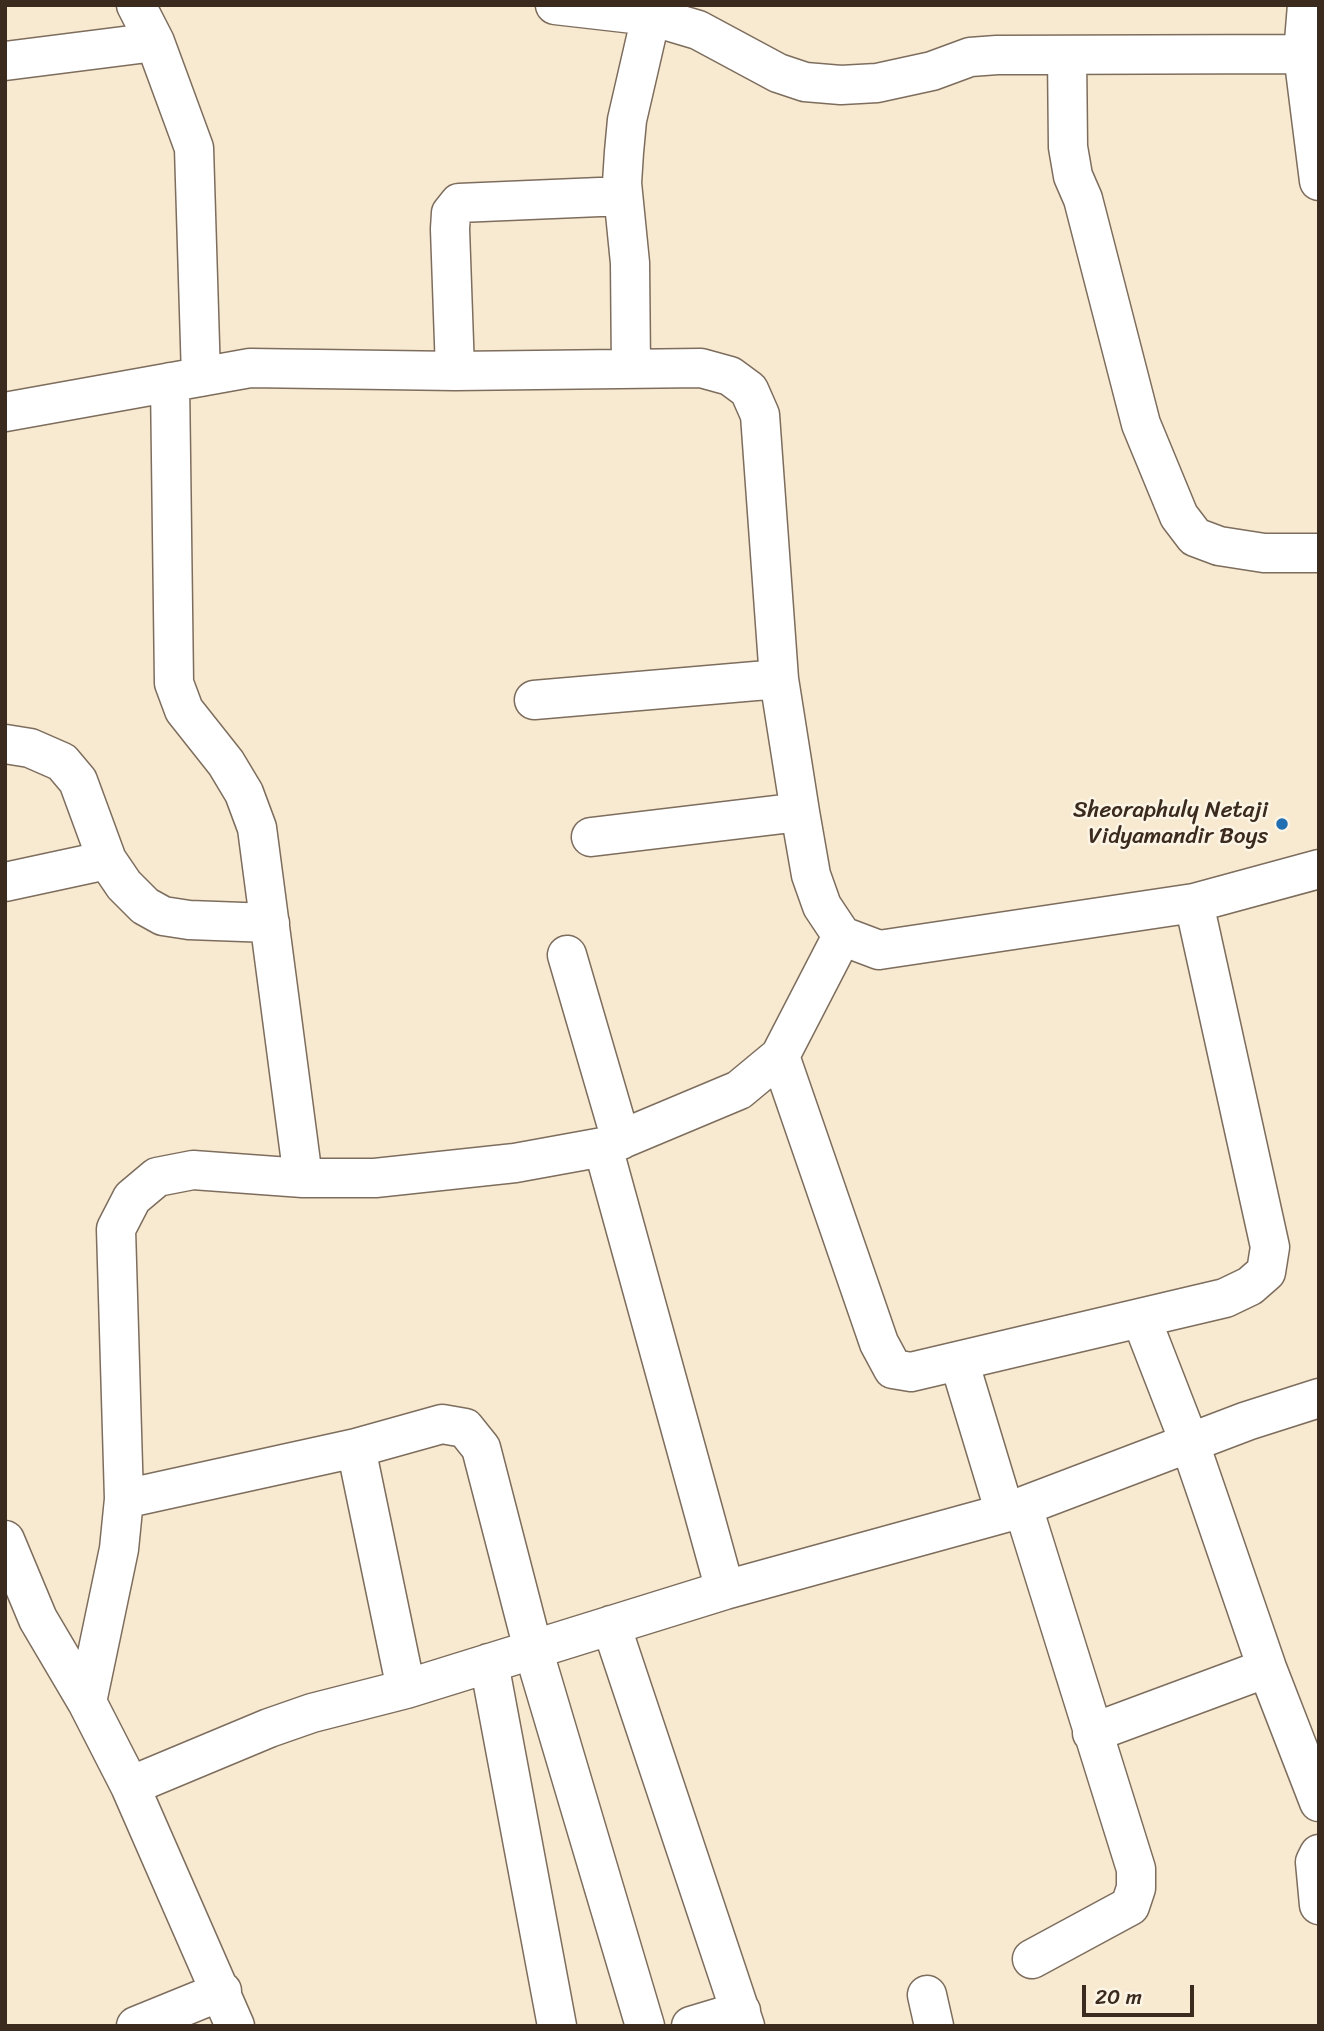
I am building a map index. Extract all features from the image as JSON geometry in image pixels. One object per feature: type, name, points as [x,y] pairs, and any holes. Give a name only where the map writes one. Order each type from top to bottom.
[{"type":"street","points":[[136,5],[155,42],[183,110],[194,148],[174,683],[184,710],[226,764],[244,793],[257,828],[303,1178]]},
{"type":"street","points":[[555,5],[651,16],[698,30],[778,73],[805,82],[841,85],[877,83],[932,71],[970,57],[1303,54]]},
{"type":"street","points":[[1307,5],[1303,54],[1319,181]]},
{"type":"street","points":[[631,369],[630,263],[623,195],[627,120],[651,16]]},
{"type":"street","points":[[5,61],[155,42]]},
{"type":"street","points":[[1067,55],[1068,147],[1073,176],[1083,199],[1141,424],[1179,516],[1195,537],[1219,546],[1264,554],[1319,553]]},
{"type":"street","points":[[455,371],[450,229],[451,213],[459,203],[623,195]]},
{"type":"street","points":[[5,412],[250,369],[455,371],[701,368],[730,376],[749,390],[760,415],[779,679],[811,875],[822,906],[842,936],[879,950],[1194,903],[1319,869]]},
{"type":"street","points":[[534,700],[779,679]]},
{"type":"street","points":[[5,744],[30,748],[62,762],[78,780],[107,860],[138,900],[163,916],[189,920],[270,923]]},
{"type":"street","points":[[591,837],[800,812]]},
{"type":"street","points":[[5,882],[107,860]]},
{"type":"street","points":[[780,1056],[879,1343],[893,1369],[911,1372],[1225,1298],[1250,1286],[1266,1272],[1270,1247],[1194,903]]},
{"type":"street","points":[[87,1702],[119,1549],[124,1499],[116,1229],[132,1198],[157,1177],[193,1170],[303,1178],[375,1178],[515,1163],[612,1143],[739,1090],[780,1056],[842,936]]},
{"type":"street","points":[[567,955],[725,1590]]},
{"type":"street","points":[[1141,1318],[1190,1444],[1267,1668],[1319,1802]]},
{"type":"street","points":[[959,1361],[1092,1733],[1136,1869],[1136,1888],[1130,1906],[1032,1959]]},
{"type":"street","points":[[130,1786],[269,1728],[407,1689],[725,1590],[1014,1510],[1319,1398]]},
{"type":"street","points":[[124,1499],[356,1448],[442,1424],[465,1428],[481,1448],[533,1650],[645,2026]]},
{"type":"street","points":[[356,1448],[407,1689]]},
{"type":"street","points":[[5,1540],[38,1619],[87,1702],[130,1786],[229,2009],[152,2023]]},
{"type":"street","points":[[611,1626],[743,2018],[691,2026]]},
{"type":"street","points":[[489,1663],[557,2026]]},
{"type":"street","points":[[1092,1733],[1267,1668]]},
{"type":"street","points":[[1319,1854],[1315,1862],[1319,1905]]},
{"type":"place","name":"Sheoraphuly Netaji Vidyamandir Boys","points":[[1282,824]]}]
